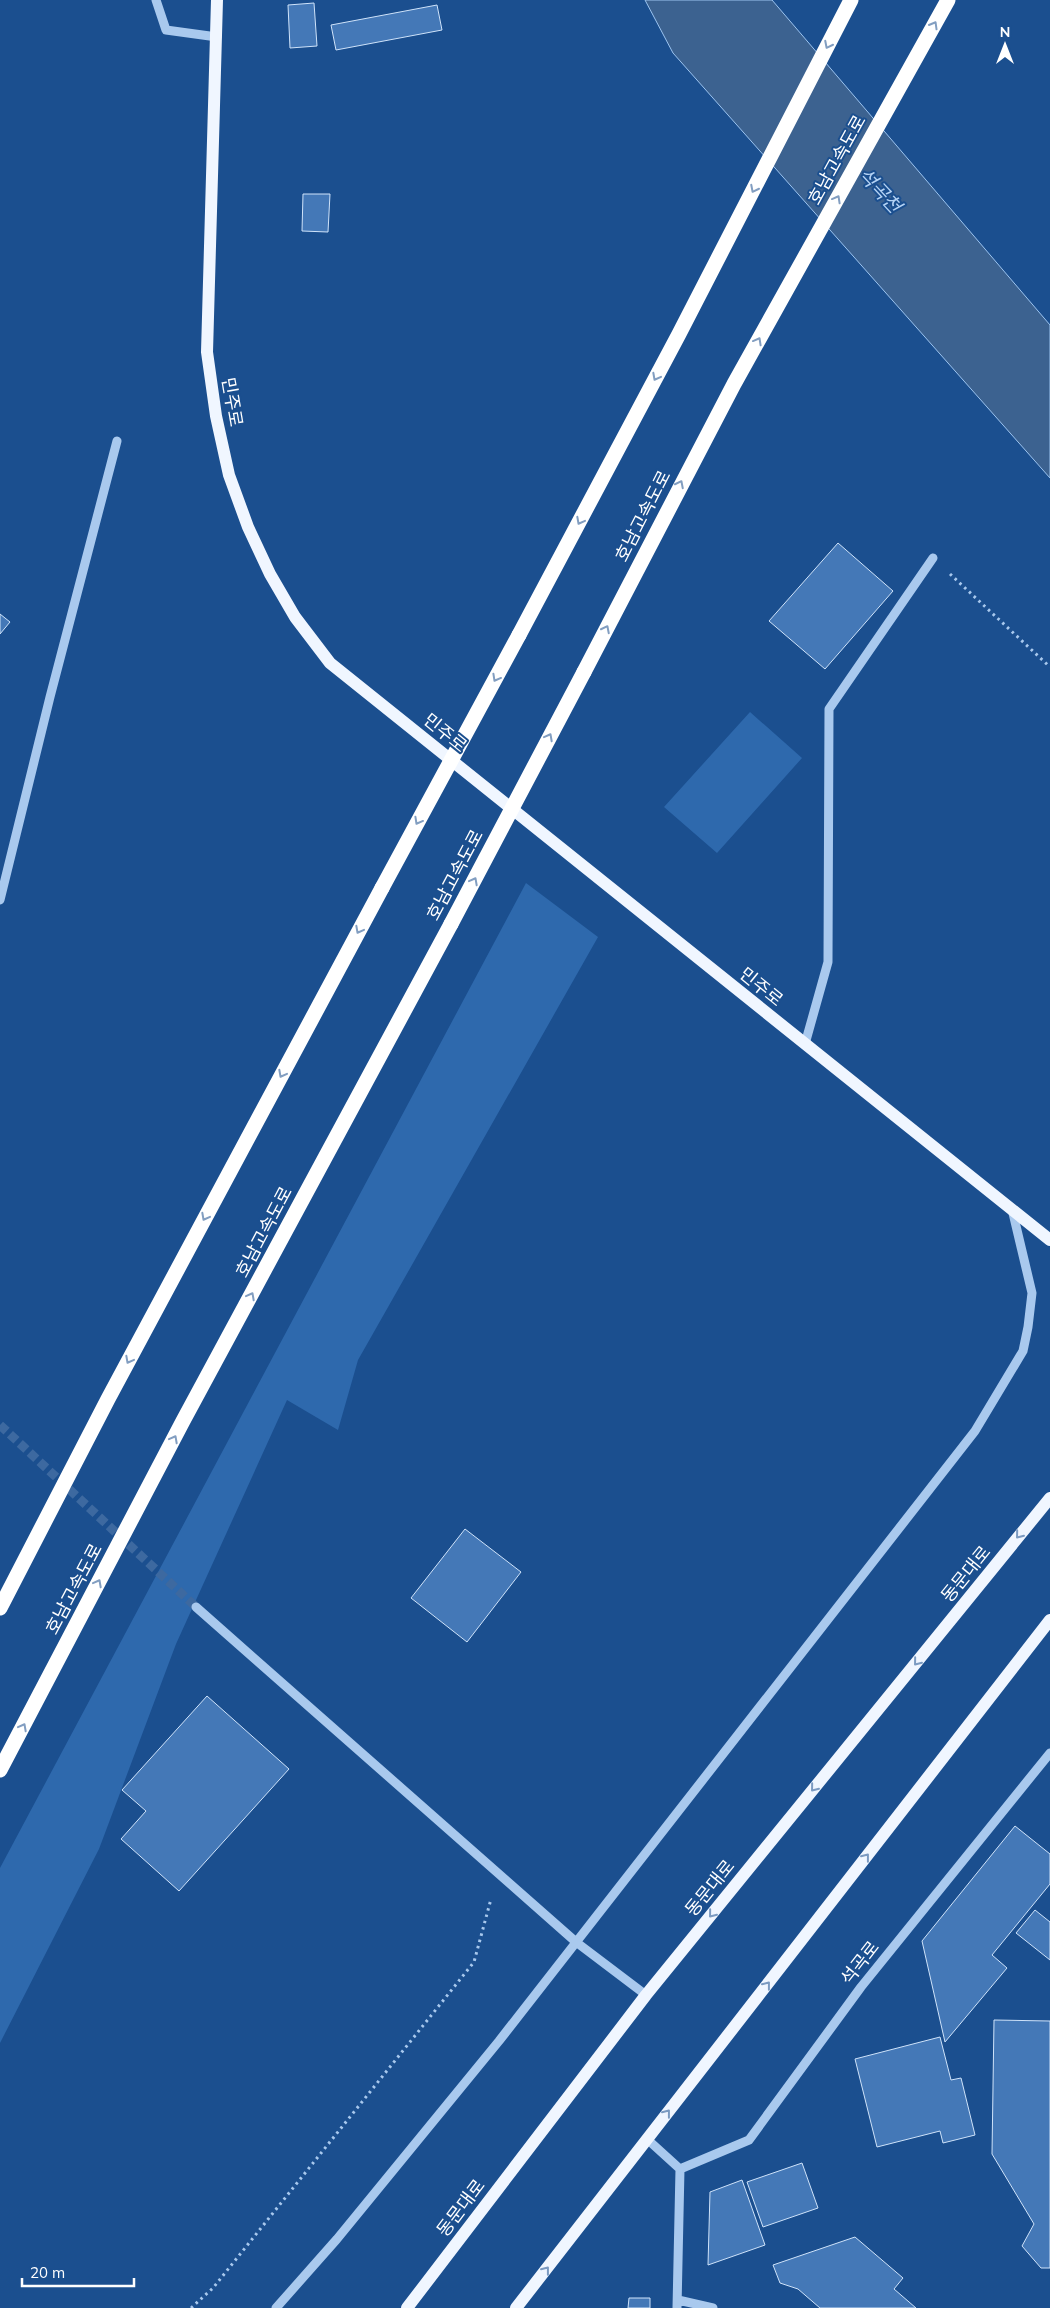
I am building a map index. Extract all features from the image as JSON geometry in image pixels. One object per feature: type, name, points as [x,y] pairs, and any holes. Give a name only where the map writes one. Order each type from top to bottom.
[{"type":"highway","name":"호남고속도로","points":[[0,1770],[183,1421],[451,924],[734,384],[948,0]]},
{"type":"highway","points":[[0,1608],[108,1399],[679,334],[851,1]]},
{"type":"main road","name":"민주로","points":[[217,0],[207,352],[216,416],[228,475],[248,527],[270,574],[295,617],[330,663],[1050,1240]]},
{"type":"main road","name":"동문대로","points":[[407,2308],[646,1995],[1050,1498]]},
{"type":"main road","points":[[516,2308],[1050,1620]]},
{"type":"street","points":[[156,0],[166,30],[217,37]]},
{"type":"street","points":[[0,900],[50,697],[117,441]]},
{"type":"street","points":[[805,1044],[828,962],[829,709],[933,558]]},
{"type":"street","points":[[276,2308],[355,2217],[576,1942],[975,1431],[1023,1351],[1028,1327],[1032,1293],[1012,1208]]},
{"type":"street","points":[[196,1607],[576,1942],[646,1995]]},
{"type":"street","name":"석곡로","points":[[680,2169],[749,2140],[861,1987],[1050,1753]]},
{"type":"street","points":[[647,2139],[680,2169],[678,2304],[713,2308]]},
{"type":"path","points":[[933,558],[1050,667]]},
{"type":"path","points":[[191,2308],[213,2288],[474,1962],[498,1872]]},
{"type":"shaded area","points":[[750,712],[802,758],[717,853],[664,807]]},
{"type":"shaded area","points":[[526,883],[598,937],[358,1360],[338,1430],[287,1400],[176,1644],[99,1849],[0,2043],[0,1868]]},
{"type":"water","name":"석곡천","points":[[645,0],[772,0],[1050,325],[1050,478],[673,53]]},
{"type":"building","points":[[314,3],[317,46],[290,48],[288,5]]},
{"type":"building","points":[[437,5],[442,30],[336,50],[331,25]]},
{"type":"building","points":[[303,194],[330,194],[328,232],[302,231]]},
{"type":"building","points":[[838,543],[893,591],[825,669],[769,621]]},
{"type":"building","points":[[0,614],[10,622],[0,634]]},
{"type":"building","points":[[465,1529],[521,1572],[467,1642],[411,1598]]},
{"type":"building","points":[[207,1696],[289,1769],[179,1891],[121,1839],[146,1811],[122,1790]]},
{"type":"building","points":[[1015,1826],[1050,1854],[1050,1884],[992,1955],[1007,1968],[945,2042],[922,1941]]},
{"type":"building","points":[[1035,1910],[1050,1922],[1050,1960],[1016,1933]]},
{"type":"building","points":[[994,2020],[1050,2021],[1050,2268],[1041,2268],[1022,2246],[1034,2224],[992,2154]]},
{"type":"building","points":[[940,2037],[951,2080],[961,2078],[975,2135],[943,2143],[940,2131],[877,2147],[855,2059]]},
{"type":"building","points":[[802,2163],[818,2208],[763,2227],[747,2182]]},
{"type":"building","points":[[742,2180],[765,2245],[708,2265],[710,2192]]},
{"type":"building","points":[[855,2237],[903,2278],[894,2289],[916,2308],[820,2308],[798,2289],[780,2283],[773,2265]]},
{"type":"building","points":[[629,2298],[650,2298],[650,2308],[628,2308]]},
{"type":"tunnel","points":[[0,1425],[196,1607]]}]
